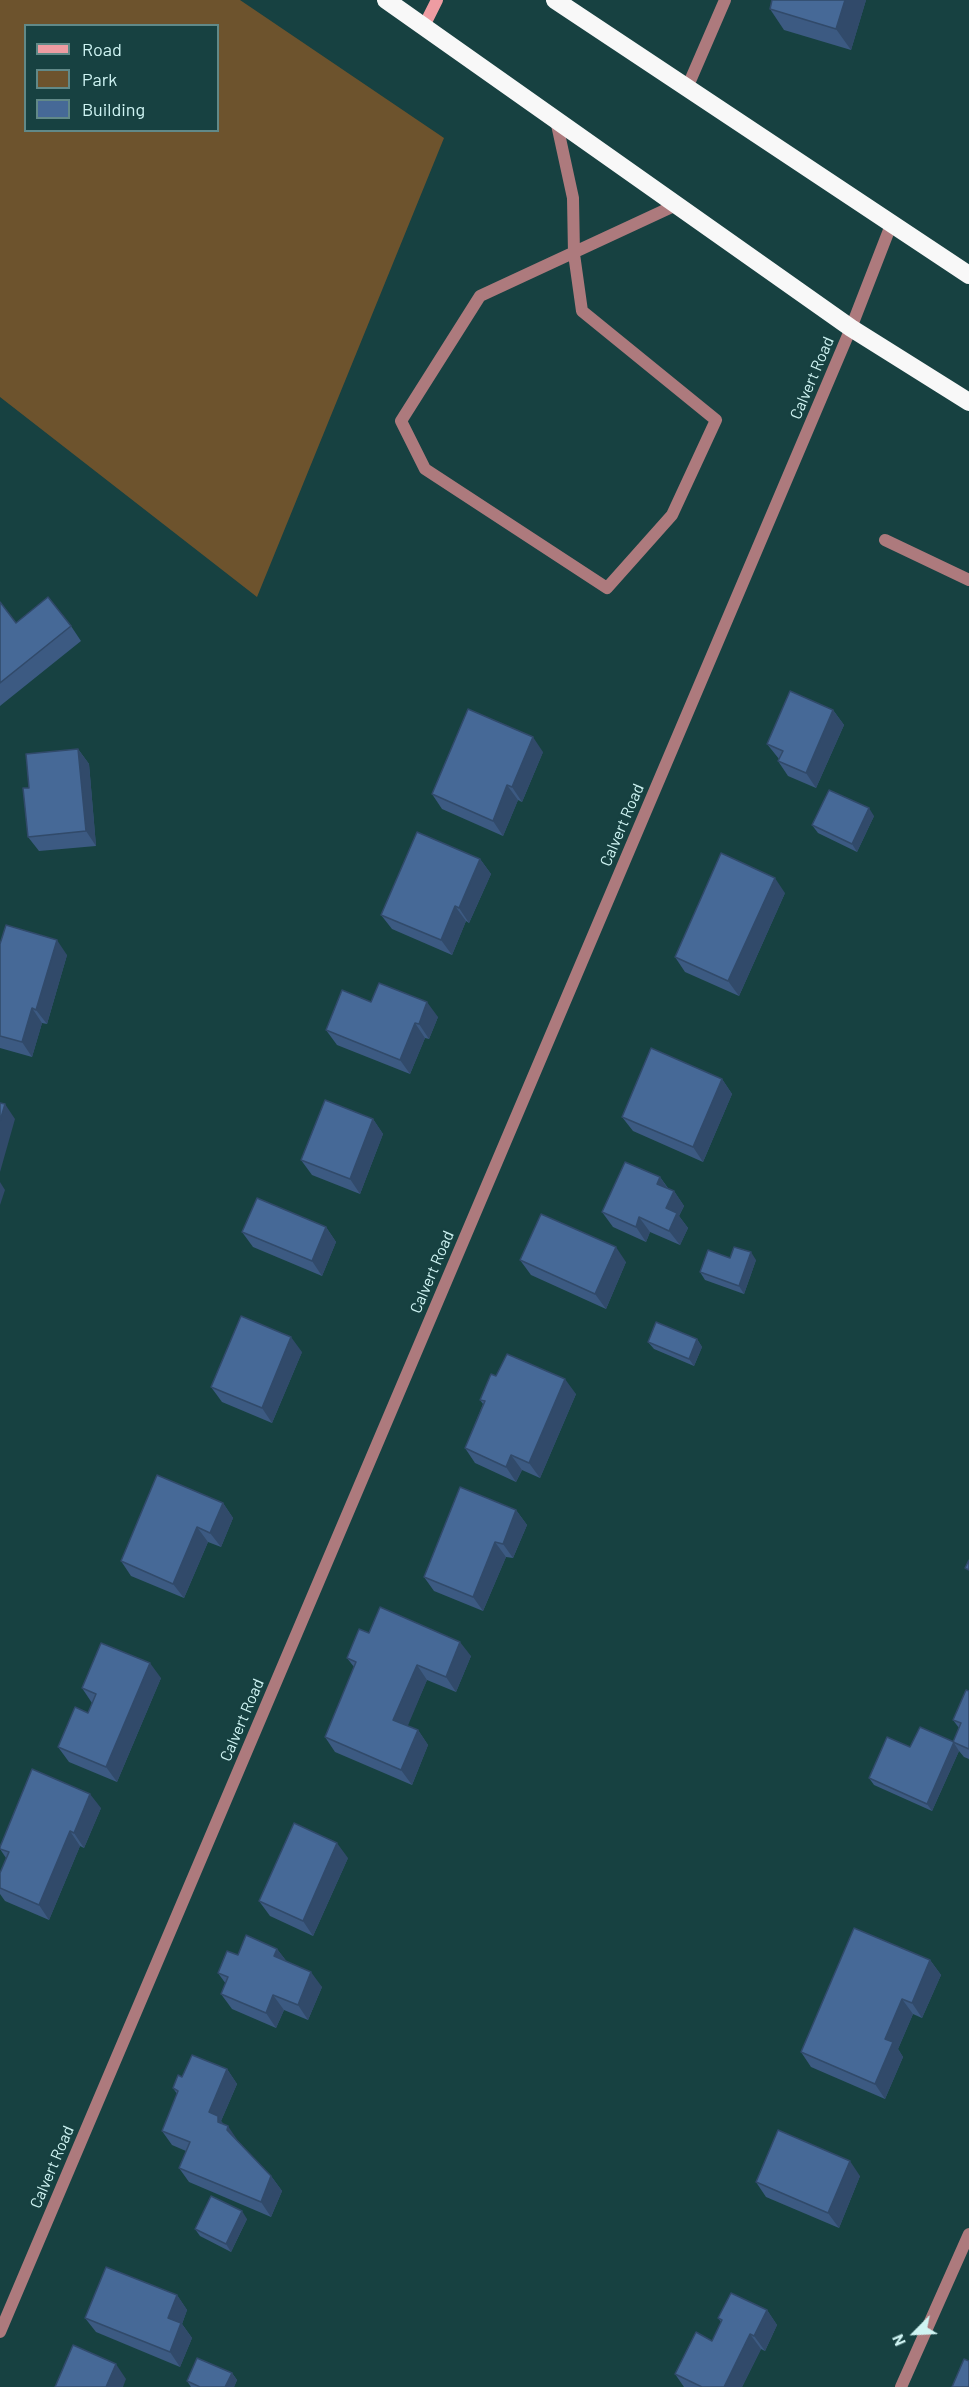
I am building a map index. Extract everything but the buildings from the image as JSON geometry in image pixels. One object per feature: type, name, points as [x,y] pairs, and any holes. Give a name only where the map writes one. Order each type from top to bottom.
[{"type":"highway","points":[[386,0],[851,328],[969,402]]},
{"type":"highway","points":[[555,0],[969,275]]},
{"type":"street","points":[[424,26],[437,0]]},
{"type":"street","points":[[687,88],[725,0]]},
{"type":"street","points":[[556,120],[573,198],[574,254],[582,311],[716,420],[672,515],[608,588],[426,469],[401,421],[480,296],[574,254],[676,206]]},
{"type":"street","name":"Calvert Road","points":[[0,2332],[851,328],[891,225]]},
{"type":"street","points":[[885,540],[969,580]]},
{"type":"street","points":[[901,2387],[969,2234]]},
{"type":"green space","points":[[0,0],[240,0],[444,138],[257,597],[0,397]]}]
